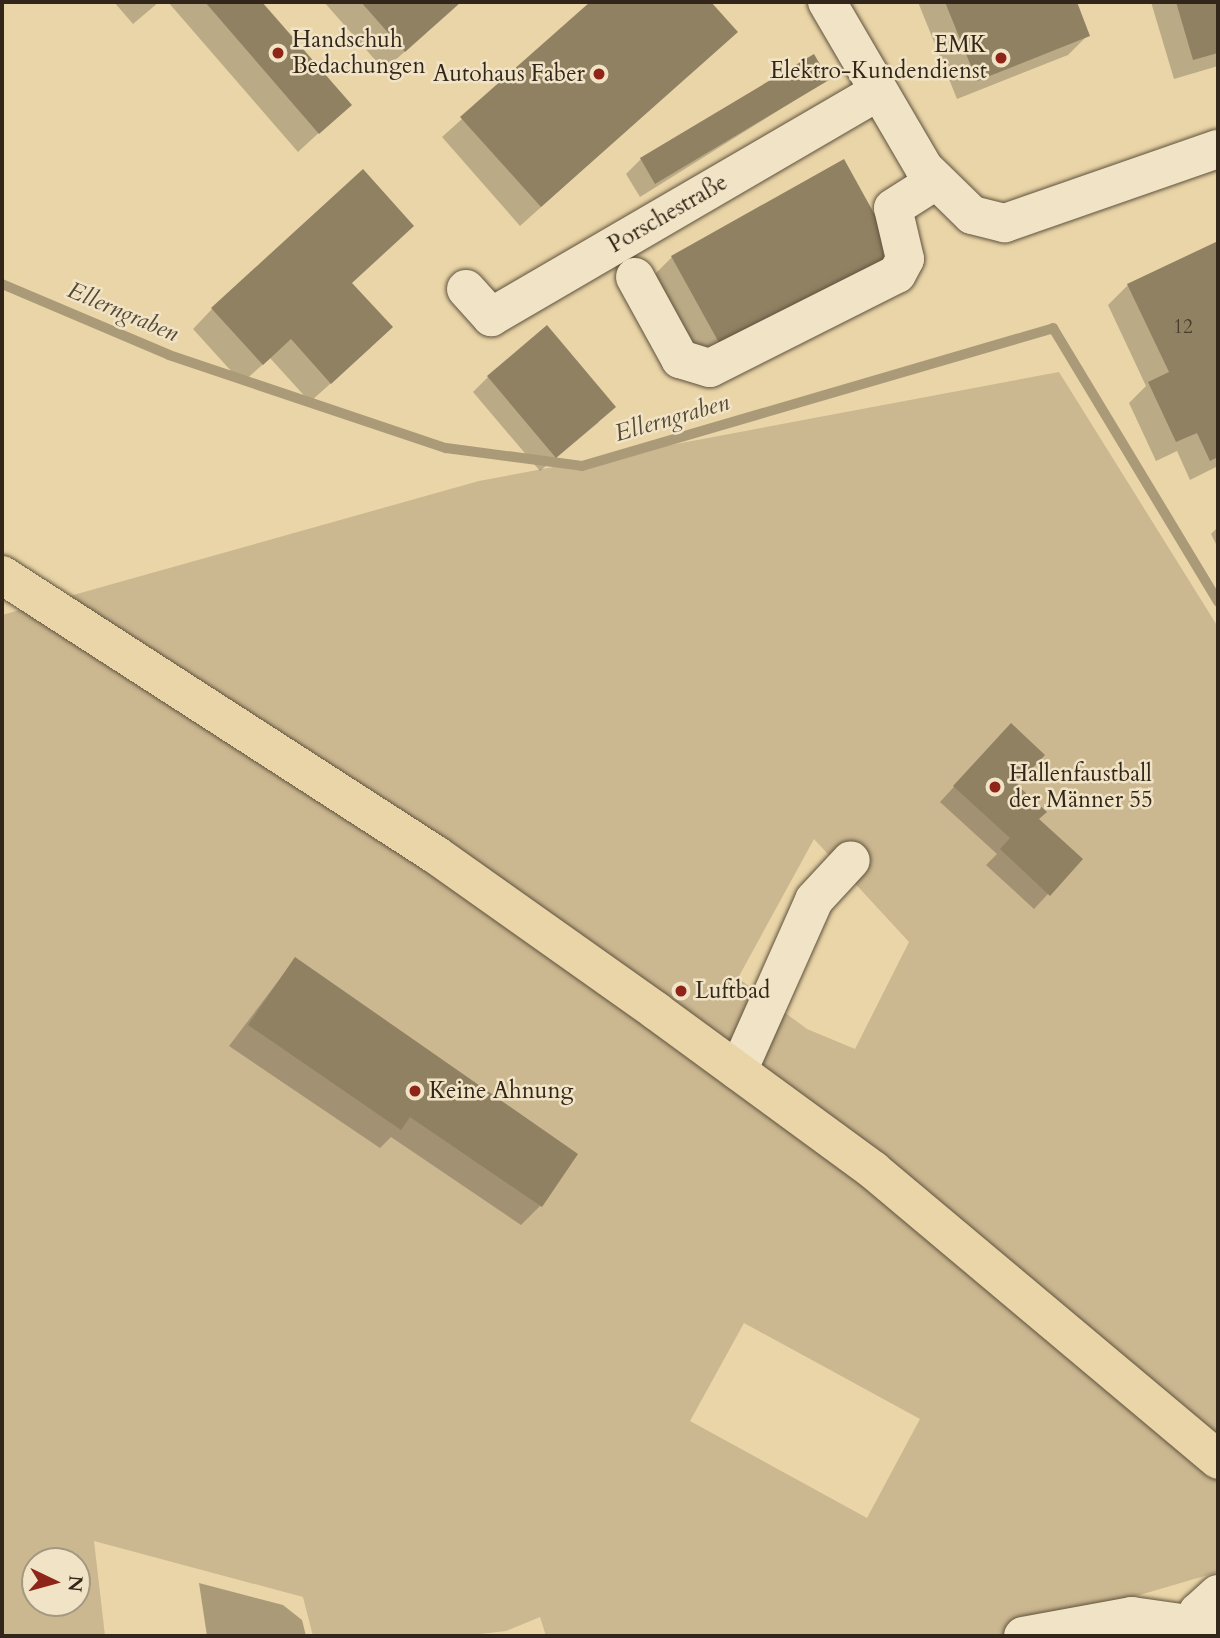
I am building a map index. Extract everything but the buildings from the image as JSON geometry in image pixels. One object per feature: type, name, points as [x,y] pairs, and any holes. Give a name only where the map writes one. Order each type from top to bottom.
[{"type":"main road","points":[[2,575],[436,855],[738,1071],[873,1170],[1218,1460]]},
{"type":"street","points":[[827,2],[878,92],[934,182],[972,215],[1005,223],[1218,149]]},
{"type":"street","name":"Porschestraße","points":[[466,289],[491,317],[878,92]]},
{"type":"street","points":[[635,277],[680,359],[710,368],[897,274],[905,259],[893,208],[934,182]]},
{"type":"street","points":[[738,1071],[814,900],[851,860]]},
{"type":"street","points":[[1023,1636],[1132,1616],[1196,1630],[1198,1612],[1218,1594]]},
{"type":"shaded area","points":[[1059,372],[1218,627],[1218,1572],[1000,1636],[546,1636],[540,1617],[506,1631],[462,1636],[313,1636],[303,1597],[94,1541],[105,1636],[2,1636],[2,615],[479,481]],"holes":[[[814,839],[909,942],[855,1049],[807,1029],[738,978]],[[744,1323],[920,1419],[867,1518],[690,1421]]]},
{"type":"shaded area","points":[[199,1583],[283,1605],[302,1620],[306,1636],[207,1636]]},
{"type":"waterway","name":"Ellerngraben","points":[[2,284],[169,355],[446,448],[582,466],[1053,328],[1218,602]]},
{"type":"place","name":"Handschuh Bedachungen","points":[[278,53]]},
{"type":"place","name":"EMK Elektro-Kundendienst","points":[[1001,58]]},
{"type":"place","name":"Autohaus Faber","points":[[599,74]]},
{"type":"place","name":"Hallenfaustball der Männer 55","points":[[995,787]]},
{"type":"place","name":"Luftbad","points":[[681,991]]},
{"type":"place","name":"Keine Ahnung","points":[[415,1091]]}]
